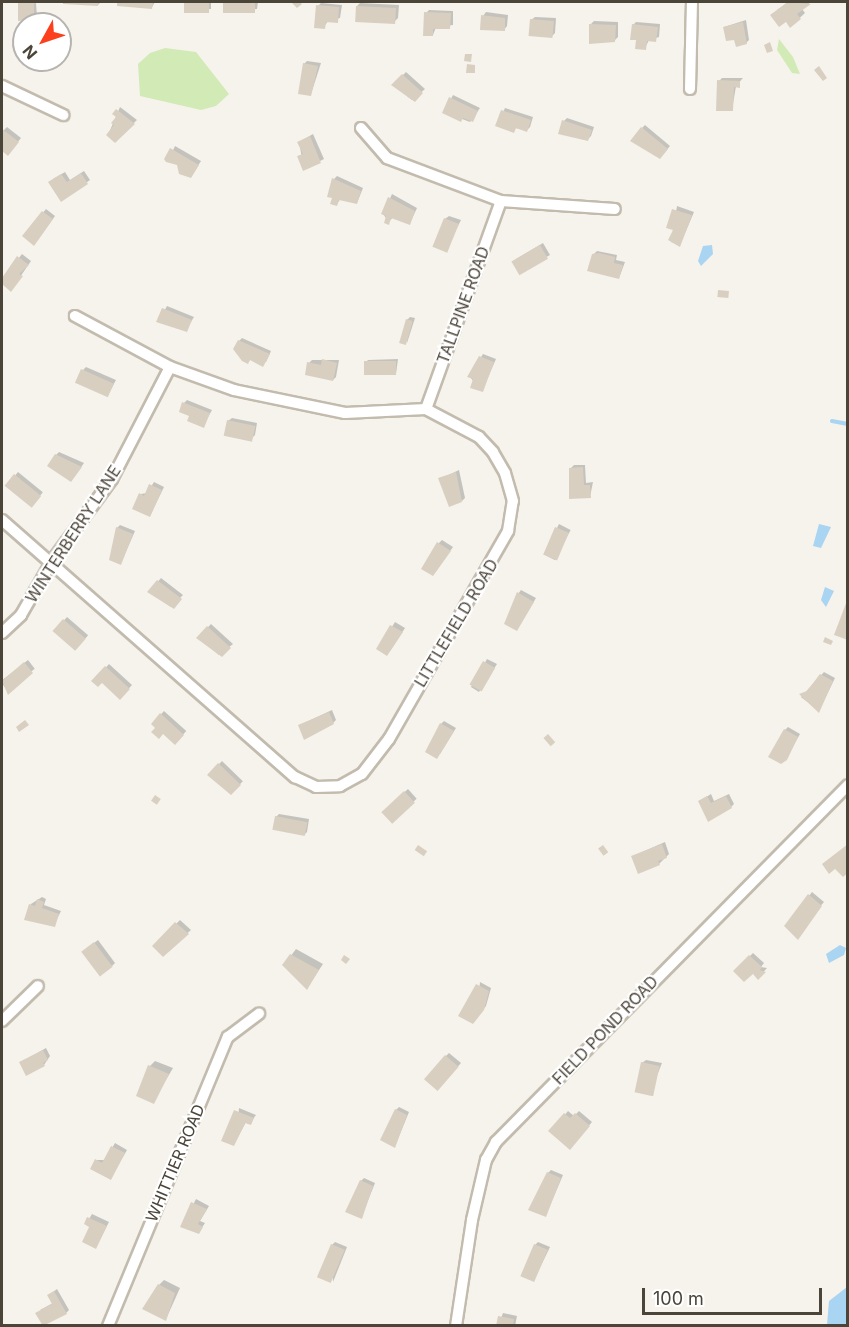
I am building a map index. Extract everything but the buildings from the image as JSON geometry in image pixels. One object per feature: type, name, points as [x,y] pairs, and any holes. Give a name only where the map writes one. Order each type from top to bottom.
[{"type":"street","points":[[690,89],[692,2]]},
{"type":"street","points":[[2,86],[63,115]]},
{"type":"street","points":[[361,128],[387,158],[501,201],[615,209]]},
{"type":"street","name":"TALLPINE ROAD","points":[[426,409],[501,201]]},
{"type":"street","points":[[75,316],[170,367],[234,390],[345,413],[426,409]]},
{"type":"street","name":"WINTERBERRY LANE","points":[[2,633],[21,615],[52,561],[112,479],[170,367]]},
{"type":"street","name":"LITTLEFIELD ROAD","points":[[2,520],[52,561],[295,777],[316,787],[340,786],[362,774],[389,739],[508,531],[513,501],[506,473],[493,452],[479,437],[426,409]]},
{"type":"street","name":"FIELD POND ROAD","points":[[456,1326],[472,1220],[486,1160],[495,1142],[848,785]]},
{"type":"street","points":[[2,1021],[39,986]]},
{"type":"street","name":"WHITTIER ROAD","points":[[108,1326],[228,1036],[259,1014]]},
{"type":"green space","points":[[779,39],[793,57],[800,74],[792,73],[777,50]]},
{"type":"green space","points":[[165,48],[196,52],[229,94],[216,106],[201,110],[140,96],[138,64],[150,53]]},
{"type":"water","points":[[712,245],[713,254],[701,266],[698,261],[703,246]]},
{"type":"water","points":[[819,524],[831,527],[821,548],[813,546]]},
{"type":"water","points":[[825,587],[834,591],[826,607],[821,600]]},
{"type":"water","points":[[840,945],[846,948],[844,955],[829,963],[826,954]]},
{"type":"water","points":[[847,1287],[847,1325],[827,1325],[829,1301]]},
{"type":"waterway","points":[[832,421],[848,424]]}]
